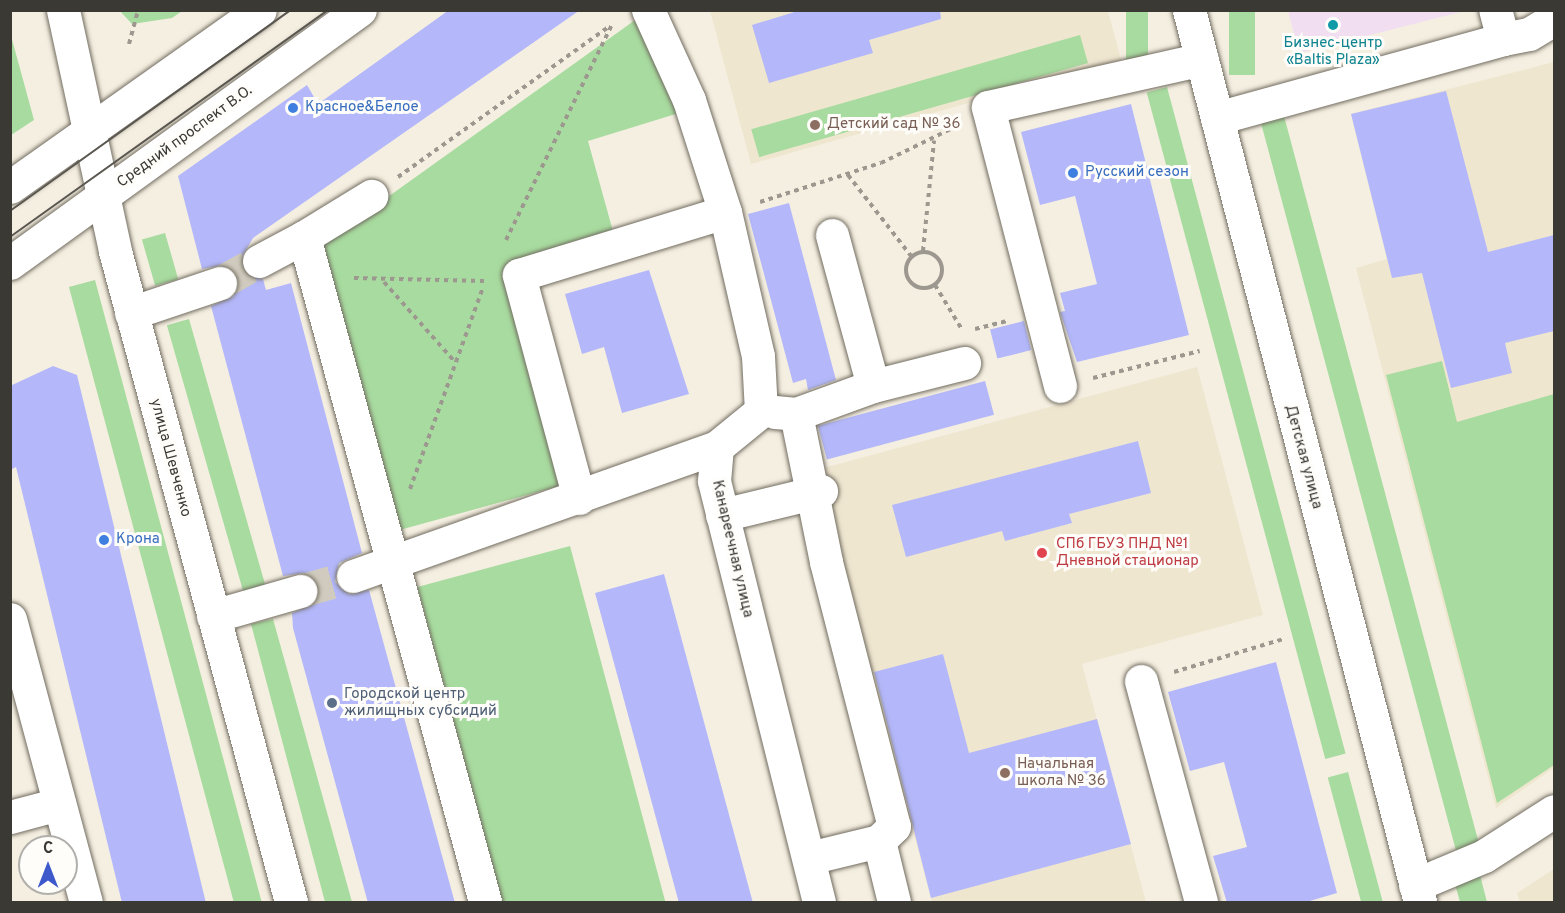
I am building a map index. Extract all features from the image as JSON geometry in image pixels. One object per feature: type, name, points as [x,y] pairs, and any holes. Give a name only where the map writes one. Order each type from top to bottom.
[{"type":"street","name":"улица Шевченко","points":[[63,10],[131,313],[291,903]]},
{"type":"street","points":[[10,187],[91,132],[260,10]]},
{"type":"street","name":"Средний проспект В.О.","points":[[10,262],[360,10]]},
{"type":"street","name":"Детская улица","points":[[1189,10],[1417,894]]},
{"type":"street","points":[[634,15],[689,100],[725,212],[758,356],[761,411]]},
{"type":"street","points":[[1217,118],[1499,25],[1529,34],[1554,19]]},
{"type":"street","points":[[1060,386],[988,107],[1202,59]]},
{"type":"street","points":[[259,261],[304,237],[371,196]]},
{"type":"street","points":[[579,498],[519,275],[725,212]]},
{"type":"street","points":[[832,235],[873,386]]},
{"type":"street","points":[[304,237],[394,561],[485,903]]},
{"type":"street","points":[[131,313],[220,283]]},
{"type":"street","points":[[353,576],[579,498],[717,447],[761,411],[796,414],[873,386],[964,363]]},
{"type":"street","points":[[796,414],[894,826],[879,841],[809,858]]},
{"type":"street","name":"Канареечная улица","points":[[717,447],[714,481],[819,903]]},
{"type":"street","points":[[722,515],[815,491]]},
{"type":"street","points":[[213,616],[300,591]]},
{"type":"street","points":[[10,619],[86,903]]},
{"type":"street","points":[[1141,681],[1201,903]]},
{"type":"street","points":[[10,817],[59,804]]},
{"type":"street","points":[[1417,894],[1484,856],[1554,811]]},
{"type":"street","points":[[879,841],[894,903]]},
{"type":"path","points":[[129,44],[138,10]]},
{"type":"path","points":[[371,196],[634,15]]},
{"type":"path","points":[[725,212],[848,175],[934,140],[988,107]]},
{"type":"path","points":[[923,251],[934,140]]},
{"type":"path","points":[[848,175],[912,256]]},
{"type":"path","points":[[923,251],[934,254],[941,264],[942,275],[935,285],[923,288],[912,284],[906,273],[912,256],[923,251]]},
{"type":"path","points":[[314,274],[384,282],[486,281],[519,275]]},
{"type":"path","points":[[384,282],[455,362]]},
{"type":"path","points":[[935,285],[963,332],[1041,312]]},
{"type":"path","points":[[1060,386],[1200,351]]},
{"type":"path","points":[[1141,681],[1282,639]]},
{"type":"shaded area","points":[[1288,10],[1465,11],[1299,53]]},
{"type":"shaded area","name":"Детский сад № 36","points":[[710,11],[1108,11],[1121,60],[751,164]]},
{"type":"shaded area","points":[[1554,62],[1554,768],[1496,808],[1356,268],[1387,259],[1351,114]]},
{"type":"shaded area","name":"СПб ГБУЗ ПНД №1 Дневной стационар","points":[[1197,367],[1263,615],[1082,664],[1146,902],[932,902],[816,470]]},
{"type":"shaded area","points":[[1554,869],[1554,902],[1520,902],[1517,893]]},
{"type":"green space","points":[[120,11],[182,11],[172,18],[132,24]]},
{"type":"green space","points":[[1126,11],[1148,11],[1148,62],[1126,62]]},
{"type":"green space","points":[[1229,11],[1255,11],[1255,75],[1229,75]]},
{"type":"green space","points":[[638,18],[679,113],[588,141],[614,235],[505,270],[563,485],[396,531],[315,242],[378,204]]},
{"type":"green space","points":[[10,32],[34,120],[11,135],[10,135]]},
{"type":"green space","points":[[1080,35],[1088,63],[759,157],[751,129]]},
{"type":"green space","points":[[1167,87],[1346,753],[1325,759],[1147,92]]},
{"type":"green space","points":[[1284,116],[1479,844],[1456,851],[1261,122]]},
{"type":"green space","points":[[165,233],[178,279],[155,286],[142,240]]},
{"type":"green space","points":[[95,280],[261,901],[234,902],[69,287]]},
{"type":"green space","points":[[189,319],[267,592],[245,598],[167,325]]},
{"type":"green space","points":[[1442,361],[1457,422],[1554,394],[1554,765],[1497,803],[1386,375]]},
{"type":"green space","points":[[570,546],[665,902],[502,902],[417,587]]},
{"type":"green space","points":[[273,619],[352,902],[325,902],[251,624]]},
{"type":"green space","points":[[1348,772],[1383,901],[1361,902],[1328,777]]},
{"type":"green space","points":[[1480,875],[1487,902],[1460,902],[1455,884]]},
{"type":"building","points":[[449,10],[580,10],[253,238],[240,260],[249,277],[263,279],[266,290],[291,283],[362,553],[339,563],[335,582],[349,594],[369,590],[455,903],[368,903],[293,628],[292,613],[313,604],[318,586],[305,573],[283,576],[211,306],[234,296],[238,278],[224,265],[202,269],[178,176],[307,85],[318,104]]},
{"type":"building","points":[[801,10],[940,10],[941,19],[869,40],[873,53],[769,83],[752,25]]},
{"type":"building","points":[[1446,91],[1488,252],[1554,235],[1554,331],[1505,343],[1512,373],[1451,388],[1422,273],[1392,278],[1351,114]]},
{"type":"building","points":[[1131,104],[1189,335],[1077,362],[1060,312],[1065,311],[1060,293],[1097,284],[1075,196],[1040,205],[1021,132]]},
{"type":"building","points":[[789,203],[836,380],[808,390],[806,379],[793,383],[748,214]]},
{"type":"building","points":[[649,270],[689,394],[622,413],[604,347],[582,354],[565,294]]},
{"type":"building","points":[[1024,321],[1031,350],[997,359],[990,329]]},
{"type":"building","points":[[53,366],[77,375],[206,903],[122,903],[16,467],[10,470],[10,386]]},
{"type":"building","points":[[985,381],[994,415],[827,460],[818,426]]},
{"type":"building","points":[[1138,441],[1151,493],[1069,514],[1072,523],[1005,541],[1002,531],[906,557],[892,505]]},
{"type":"building","points":[[664,574],[753,903],[679,903],[595,593]]},
{"type":"building","name":"Начальная школа № 36","points":[[943,654],[969,753],[1097,719],[1131,844],[931,898],[874,672]]},
{"type":"building","points":[[1276,662],[1337,893],[1303,903],[1227,903],[1213,856],[1247,847],[1224,762],[1190,771],[1168,692]]},
{"type":"tunnel","points":[[220,283],[259,261]]},
{"type":"tunnel","points":[[300,591],[353,576]]},
{"type":"tram line","points":[[10,211],[291,10]]},
{"type":"tram line","points":[[10,237],[328,10]]},
{"type":"place","name":"Бизнес-центр «Baltis Plaza»","points":[[1333,25]]},
{"type":"place","name":"Красное&Белое","points":[[293,108]]},
{"type":"place","name":"Детский сад № 36","points":[[815,125]]},
{"type":"place","name":"Русский сезон","points":[[1073,173]]},
{"type":"place","name":"Крона","points":[[104,540]]},
{"type":"place","name":"СПб ГБУЗ ПНД №1 Дневной стационар","points":[[1042,553]]},
{"type":"place","name":"Городской центр жилищных субсидий","points":[[332,703]]},
{"type":"place","name":"Начальная школа № 36","points":[[1005,773]]}]
